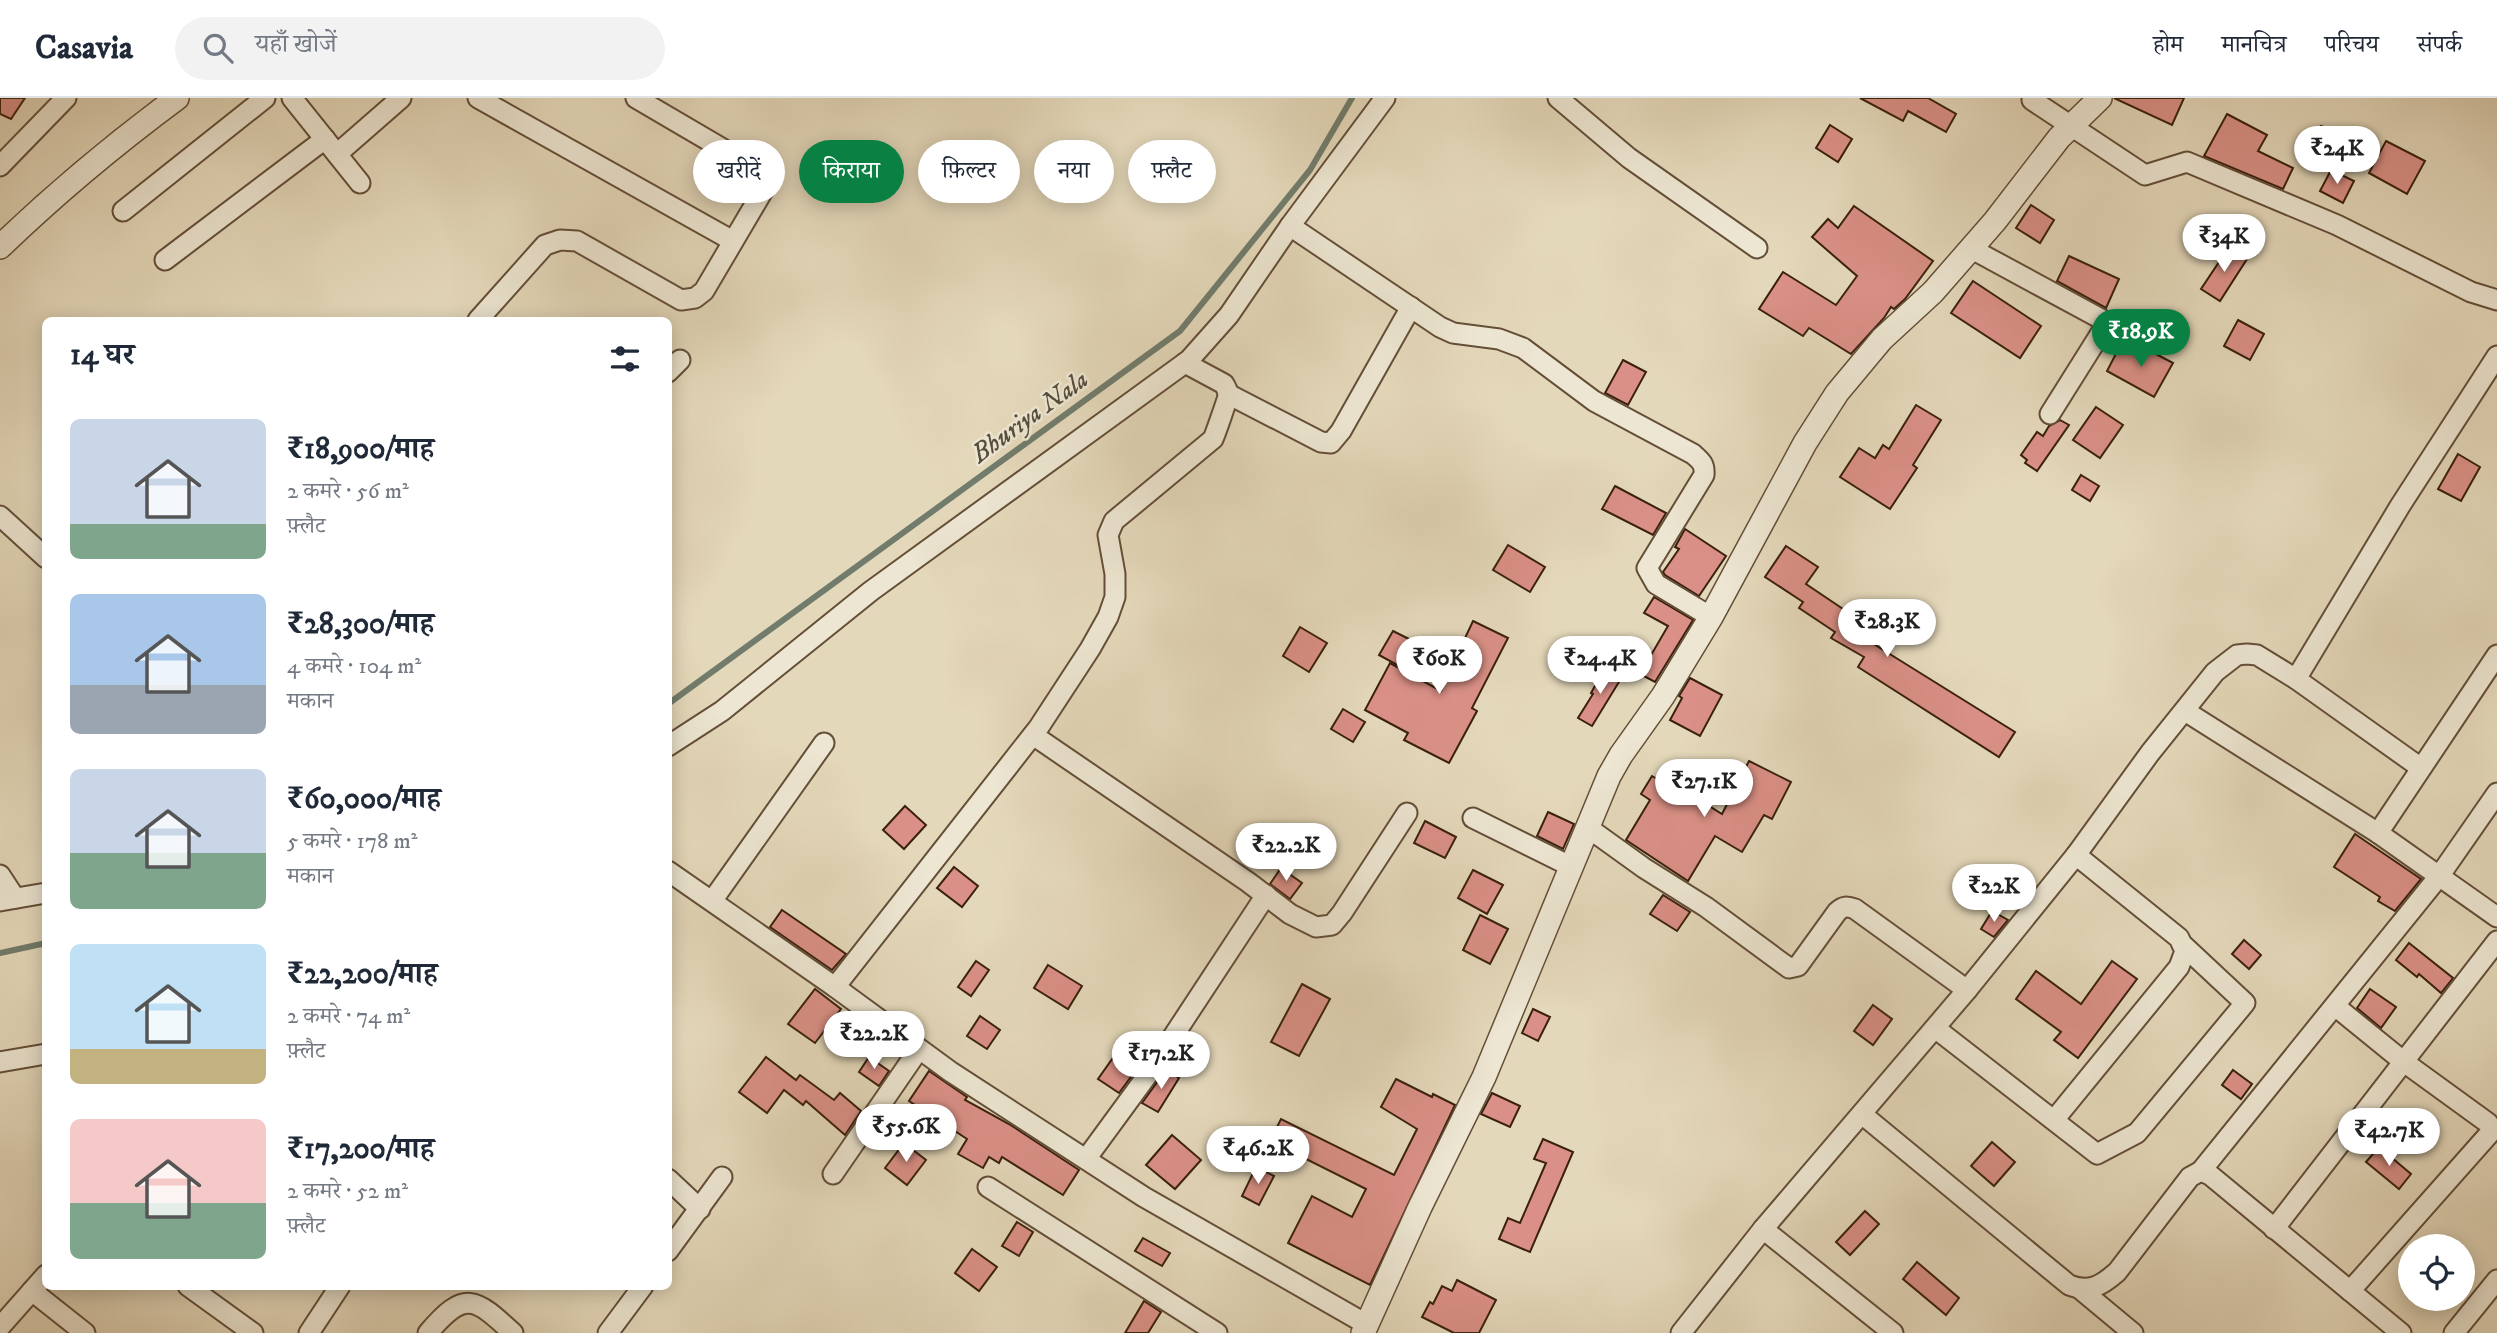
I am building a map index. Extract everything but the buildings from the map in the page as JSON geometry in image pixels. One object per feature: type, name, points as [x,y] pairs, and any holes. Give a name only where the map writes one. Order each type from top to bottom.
[{"type":"street","points":[[0,247],[110,148],[177,98]]},
{"type":"street","points":[[123,211],[265,98]]},
{"type":"street","points":[[292,98],[360,183]]},
{"type":"street","points":[[165,260],[401,98]]},
{"type":"street","points":[[478,98],[733,241]]},
{"type":"street","points":[[481,317],[545,245],[554,241],[577,241],[676,298],[688,300],[704,291],[768,184],[768,173],[636,98]]},
{"type":"street","points":[[672,743],[722,711],[871,591],[1185,363],[1203,347],[1229,315],[1290,226],[1385,98]]},
{"type":"street","points":[[1558,98],[1629,158],[1757,248]]},
{"type":"street","points":[[672,874],[919,1049],[1144,1197],[1365,1329],[1420,1207],[1484,1077],[1570,866],[1621,755],[1663,696],[1711,617],[1805,443],[1837,393],[1882,340],[1915,311],[1995,220],[2070,126],[2100,98]]},
{"type":"street","points":[[2032,100],[2145,175],[2187,162],[2337,225],[2471,292],[2497,300]]},
{"type":"street","points":[[0,166],[53,102]]},
{"type":"street","points":[[1290,226],[1453,333],[1499,339],[1523,348],[1594,401],[1693,454],[1701,461],[1704,475],[1647,568],[1656,584],[1711,617]]},
{"type":"street","points":[[1970,248],[2103,320],[2104,328],[2050,414]]},
{"type":"street","points":[[1228,394],[1321,442],[1331,443],[1341,431],[1411,307]]},
{"type":"street","points":[[2296,679],[2400,506],[2497,356]]},
{"type":"street","points":[[835,987],[1033,735],[1090,649],[1108,617],[1115,597],[1115,574],[1108,535],[1110,526],[1213,439],[1228,394],[1224,384],[1185,363]]},
{"type":"street","points":[[0,516],[42,554]]},
{"type":"street","points":[[1688,1330],[1763,1230],[1936,1028],[2076,855],[2150,753],[2215,672],[2237,655],[2257,655],[2296,679],[2421,768]]},
{"type":"street","points":[[2378,833],[2497,655]]},
{"type":"street","points":[[2185,711],[2378,833],[2497,917]]},
{"type":"street","points":[[1033,735],[1290,914],[1325,928],[1332,925],[1407,813]]},
{"type":"street","points":[[712,901],[824,743]]},
{"type":"street","points":[[2080,1289],[2093,1289],[2104,1284],[2117,1272],[2190,1177],[2201,1171],[2440,875],[2497,793]]},
{"type":"street","points":[[1473,818],[1570,866]]},
{"type":"street","points":[[1587,827],[1644,868],[1706,907],[1789,968],[1798,966],[1837,912],[1849,906],[1967,990]]},
{"type":"street","points":[[1936,1028],[2097,1154],[2137,1133],[2245,1003],[2184,946],[2179,938],[2076,855]]},
{"type":"street","points":[[0,875],[8,900],[42,894]]},
{"type":"street","points":[[1086,1158],[1149,1073],[1266,895]]},
{"type":"street","points":[[2274,1229],[2497,941]]},
{"type":"street","points":[[2054,1120],[2179,967],[2184,958],[2184,946]]},
{"type":"street","points":[[2335,1006],[2491,1128],[2481,1143],[2350,1291]]},
{"type":"street","points":[[833,1174],[919,1049]]},
{"type":"street","points":[[0,1062],[42,1055]]},
{"type":"street","points":[[1863,1115],[2052,1272],[2069,1285],[2080,1289],[2133,1333]]},
{"type":"street","points":[[2201,1171],[2210,1175],[2401,1333]]},
{"type":"street","points":[[672,1246],[722,1177]]},
{"type":"street","points":[[672,1184],[700,1209]]},
{"type":"street","points":[[988,1188],[1217,1333]]},
{"type":"street","points":[[1763,1230],[1893,1333]]},
{"type":"street","points":[[0,1327],[42,1280]]},
{"type":"street","points":[[2454,1333],[2497,1280]]},
{"type":"street","points":[[201,1290],[253,1333]]},
{"type":"street","points":[[309,1333],[337,1290]]},
{"type":"street","points":[[608,1333],[640,1290]]},
{"type":"street","points":[[32,1291],[85,1333]]},
{"type":"street","points":[[428,1333],[458,1304],[474,1303],[488,1310],[513,1333]]},
{"type":"waterway","name":"Bhuriya Nala","points":[[672,701],[1180,331],[1310,170],[1352,98]]},
{"type":"waterway","name":"Bhuriya Nala","points":[[0,953],[42,944]]}]
